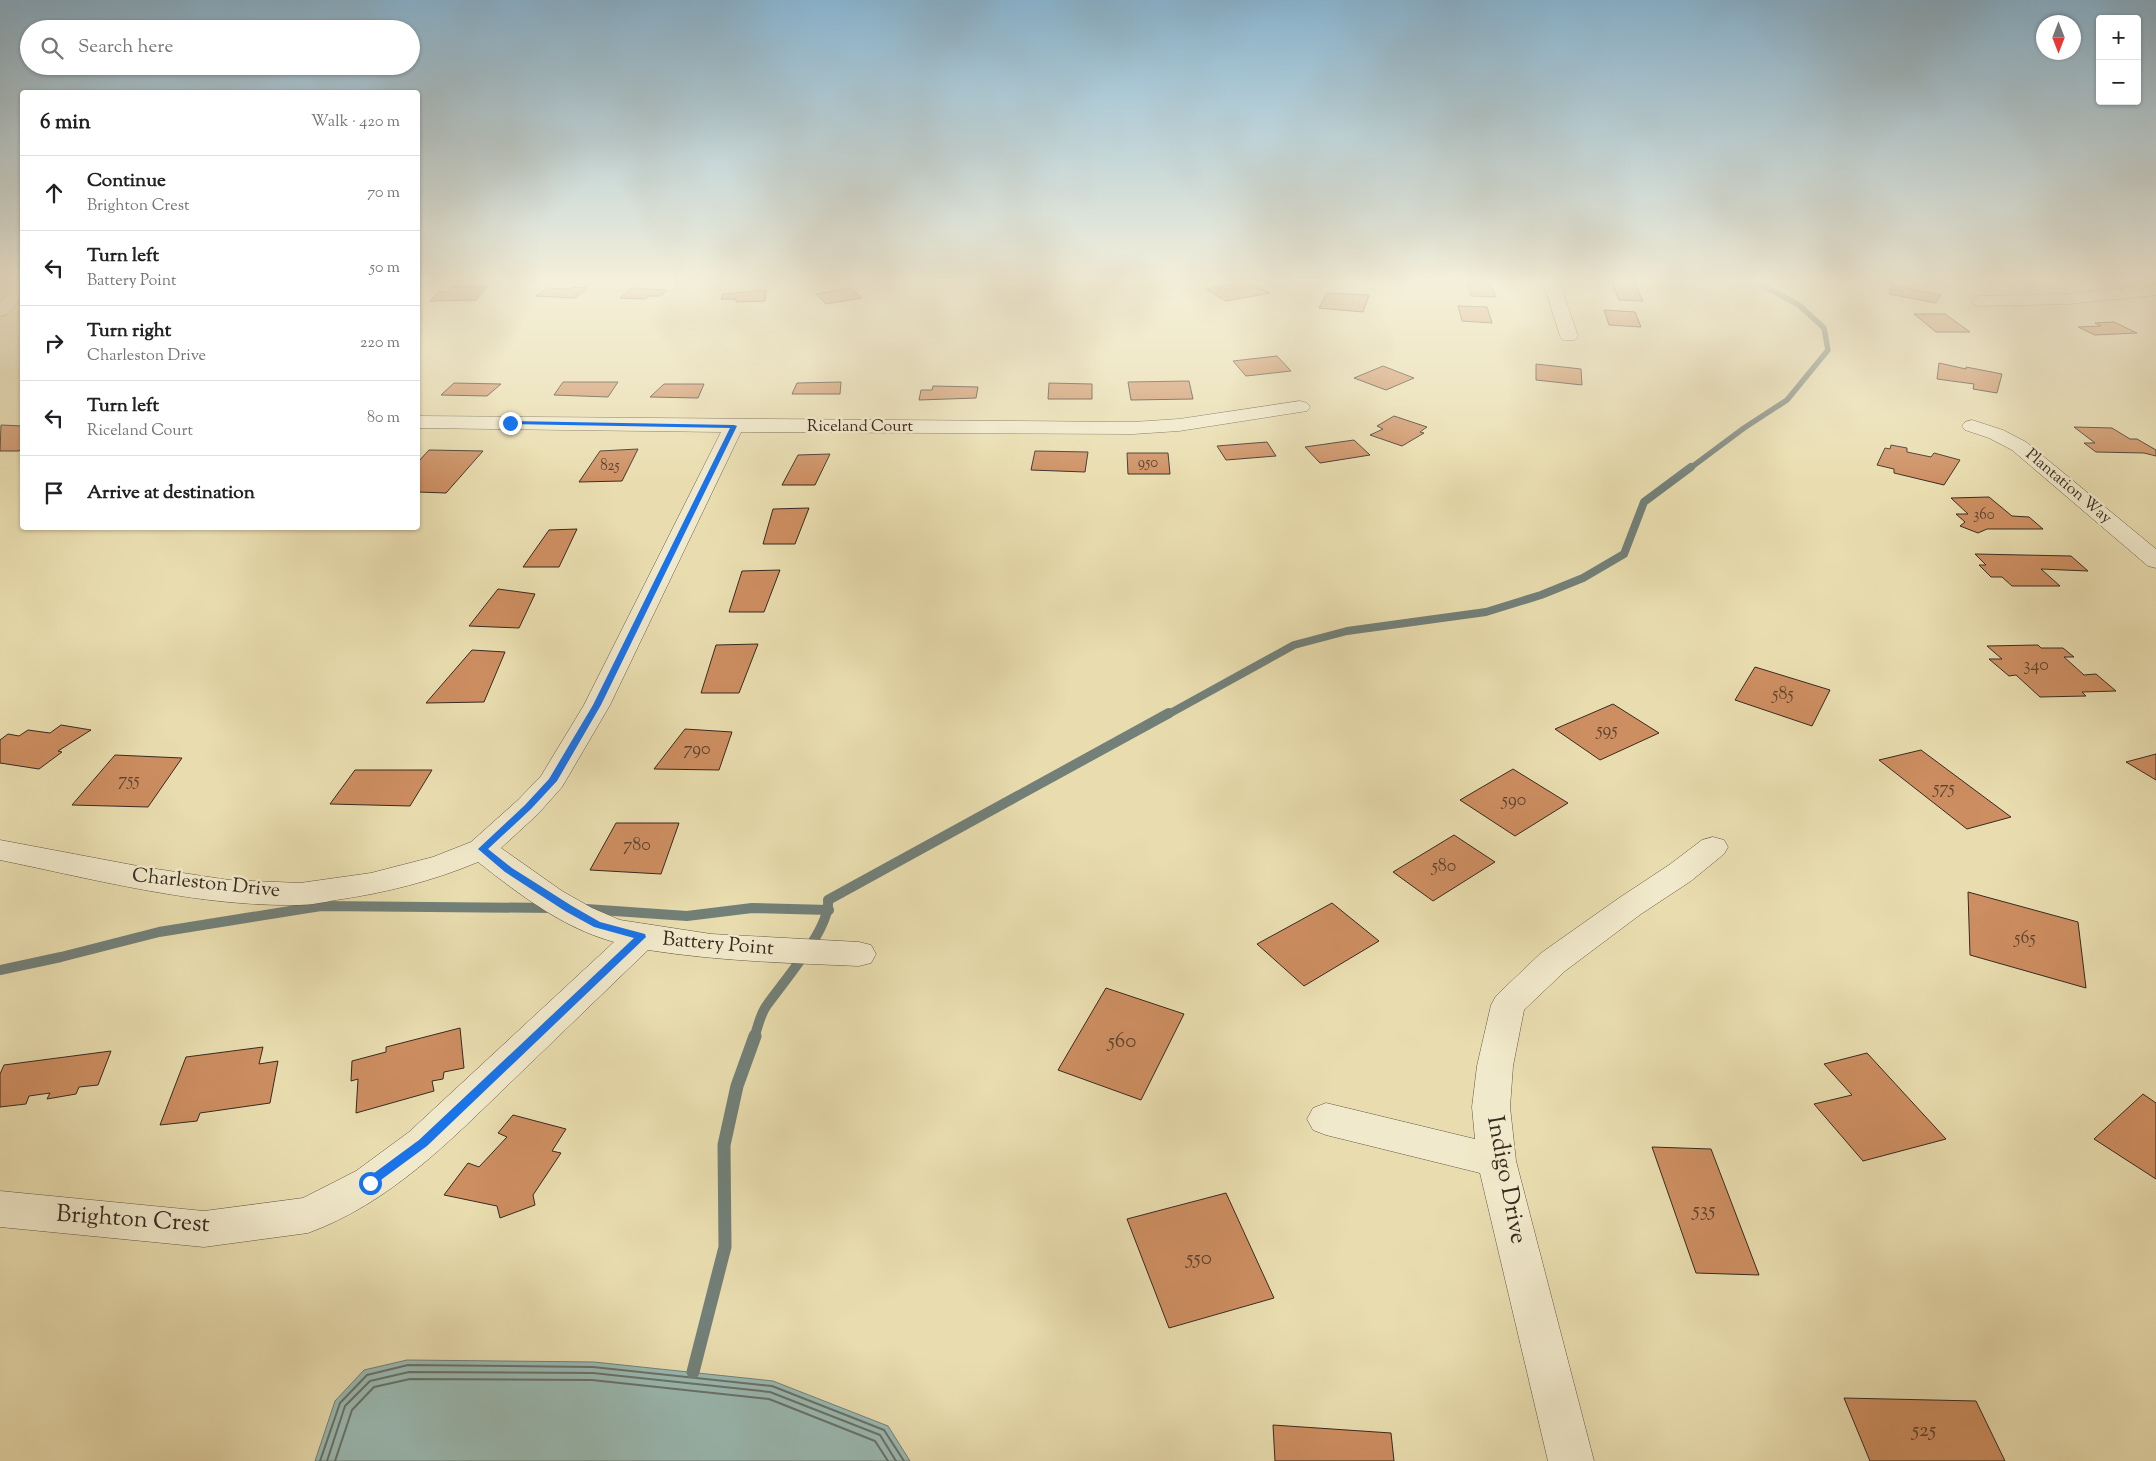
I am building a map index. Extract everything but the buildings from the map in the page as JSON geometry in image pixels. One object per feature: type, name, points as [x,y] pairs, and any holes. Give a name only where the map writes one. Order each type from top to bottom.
[{"type":"street","name":"Riceland Court","points":[[420,422],[1133,428],[1179,425],[1300,407]]},
{"type":"street","name":"Charleston Drive","points":[[0,850],[142,878],[229,891],[300,894],[371,884],[442,865],[482,849],[528,807],[552,781],[597,705],[734,426]]},
{"type":"street","name":"Plantation Way","points":[[1972,426],[2019,446],[2156,561]]},
{"type":"street","name":"Indigo Drive","points":[[1571,1461],[1497,1161],[1490,1107],[1495,1066],[1508,1005],[1553,962],[1630,906],[1680,874],[1713,847]]},
{"type":"street","name":"Battery Point","points":[[482,849],[509,870],[568,909],[597,925],[641,937],[723,948],[859,954]]},
{"type":"street","name":"Brighton Crest","points":[[0,1208],[204,1229],[308,1215],[370,1183],[423,1143],[641,937]]},
{"type":"street","points":[[1326,1119],[1497,1161]]},
{"type":"water","points":[[407,1360],[594,1362],[773,1381],[888,1426],[910,1461],[315,1461],[335,1401],[364,1370]]},
{"type":"waterway","points":[[1689,469],[1744,428],[1787,400],[1828,349]]},
{"type":"waterway","points":[[1167,715],[1294,645],[1347,631],[1486,612],[1541,595],[1583,578],[1624,554],[1644,502],[1691,467]]},
{"type":"waterway","points":[[827,910],[828,900],[1169,713]]},
{"type":"waterway","points":[[0,970],[61,957],[159,932],[321,906],[553,908]]},
{"type":"waterway","points":[[586,909],[687,916],[752,908],[827,910]]},
{"type":"waterway","points":[[754,1038],[765,1009],[805,954],[822,925],[827,910]]},
{"type":"waterway","points":[[693,1372],[725,1247],[724,1145],[737,1086],[755,1036]]},
{"type":"route","points":[[370,1183],[423,1143],[641,937],[597,925],[568,909],[509,870],[482,849],[528,807],[552,781],[597,705],[734,426],[510,423]]}]
